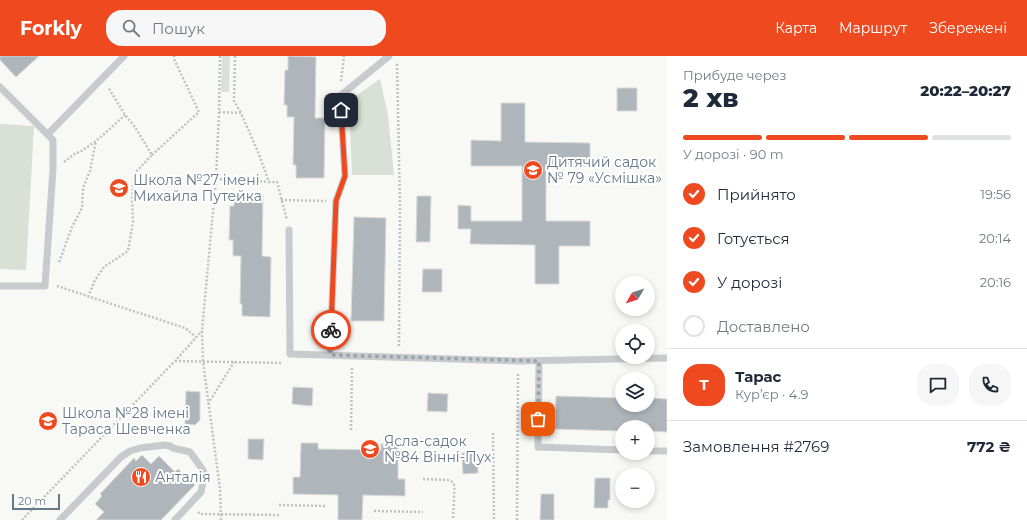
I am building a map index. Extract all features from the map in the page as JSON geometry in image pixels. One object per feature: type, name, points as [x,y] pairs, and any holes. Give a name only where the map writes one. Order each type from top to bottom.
[{"type":"lane","points":[[48,134],[124,56]]},
{"type":"lane","points":[[330,355],[336,201],[345,176],[340,96],[389,56]]},
{"type":"lane","points":[[0,87],[54,140],[44,286],[0,286]]},
{"type":"lane","points":[[290,230],[290,354],[539,361],[667,358]]},
{"type":"lane","points":[[539,361],[538,448],[615,450]]},
{"type":"lane","points":[[60,520],[121,457],[130,451],[140,448],[165,446],[190,452],[203,470],[205,477],[201,492],[175,520]]},
{"type":"lane","points":[[655,451],[667,452]]},
{"type":"path","points":[[88,297],[95,280],[104,267],[128,251],[133,222],[132,197],[134,174],[152,154],[199,112],[174,59],[174,56]]},
{"type":"path","points":[[220,56],[220,112],[216,179],[202,331],[203,362],[220,490],[221,520]]},
{"type":"path","points":[[235,56],[234,101],[241,113],[258,152],[269,182]]},
{"type":"path","points":[[340,96],[340,79],[344,56]]},
{"type":"path","points":[[397,64],[400,205],[398,357]]},
{"type":"path","points":[[102,77],[125,115],[152,154]]},
{"type":"path","points":[[220,112],[241,113]]},
{"type":"path","points":[[53,169],[96,141],[125,115]]},
{"type":"path","points":[[59,263],[72,227],[82,208],[83,188],[90,171],[96,141]]},
{"type":"path","points":[[216,179],[276,182],[290,230]]},
{"type":"path","points":[[281,200],[336,201]]},
{"type":"path","points":[[44,286],[51,284],[185,328],[196,337]]},
{"type":"path","points":[[22,520],[175,362],[202,331]]},
{"type":"path","points":[[175,362],[289,364]]},
{"type":"path","points":[[208,404],[234,362]]},
{"type":"path","points":[[350,430],[352,365]]},
{"type":"path","points":[[517,520],[518,368]]},
{"type":"path","points":[[493,433],[494,520]]},
{"type":"path","points":[[423,479],[450,480],[452,482],[454,488],[453,520]]},
{"type":"path","points":[[190,505],[200,514],[278,515]]},
{"type":"path","points":[[279,505],[326,506]]},
{"type":"path","points":[[374,511],[423,512]]},
{"type":"shaded area","points":[[222,56],[230,56],[229,92],[221,92]]},
{"type":"shaded area","points":[[380,79],[388,115],[394,175],[352,175],[349,101]]},
{"type":"shaded area","points":[[0,124],[34,126],[26,270],[0,269]]},
{"type":"building","points":[[0,56],[39,56],[16,77],[0,60]]},
{"type":"building","points":[[288,56],[316,57],[315,118],[325,118],[324,178],[296,178],[296,165],[293,165],[294,117],[287,117],[287,105],[284,105],[285,70],[288,70]]},
{"type":"building","points":[[617,88],[637,88],[637,111],[617,111]]},
{"type":"building","points":[[501,103],[525,103],[525,142],[590,143],[590,166],[546,166],[546,221],[590,221],[590,246],[559,246],[559,284],[535,284],[535,245],[470,244],[471,229],[458,229],[458,205],[471,206],[471,221],[522,221],[522,166],[471,166],[471,140],[501,141]]},
{"type":"building","points":[[234,194],[263,195],[262,256],[271,257],[270,317],[242,316],[242,304],[240,304],[241,256],[233,256],[233,240],[229,240],[230,206],[234,206]]},
{"type":"building","points":[[417,196],[431,196],[430,242],[416,242]]},
{"type":"building","points":[[354,217],[386,218],[384,321],[351,321]]},
{"type":"building","points":[[423,269],[442,269],[442,292],[422,292]]},
{"type":"building","points":[[293,387],[313,388],[312,406],[292,404]]},
{"type":"building","points":[[186,391],[200,392],[200,420],[195,425],[185,424]]},
{"type":"building","points":[[428,393],[448,394],[447,412],[427,411]]},
{"type":"building","points":[[556,396],[615,398],[615,412],[655,412],[655,398],[667,399],[667,432],[655,431],[655,420],[615,420],[615,431],[555,429]]},
{"type":"building","points":[[248,439],[264,439],[263,460],[248,459]]},
{"type":"building","points":[[301,443],[318,443],[318,449],[381,450],[381,444],[398,444],[398,479],[405,479],[405,496],[363,495],[362,520],[338,520],[338,495],[293,494],[293,477],[300,477]]},
{"type":"building","points":[[477,452],[478,473],[463,474],[462,453]]},
{"type":"building","points":[[142,455],[151,464],[159,456],[175,472],[178,469],[195,485],[161,520],[96,520],[104,512],[95,504],[102,496],[100,494],[134,458],[136,461]]},
{"type":"building","points":[[595,478],[610,478],[610,500],[608,500],[608,508],[594,508]]},
{"type":"building","points":[[541,494],[554,494],[554,520],[540,520]]},
{"type":"way so far","points":[[331,330],[330,355],[539,361],[538,419]]},
{"type":"place","name":"Дитячий садок № 79 «Усмішка»","points":[[533,170]]},
{"type":"place","name":"Школа №27 імені Михайла Путейка","points":[[119,188]]},
{"type":"place","name":"Школа №28 імені Тараса Шевченка","points":[[48,421]]},
{"type":"place","name":"Ясла-садок №84 Вінні-Пух","points":[[370,449]]},
{"type":"place","name":"Анталія","points":[[141,477]]},
{"type":"route","points":[[331,330],[336,201],[345,176],[341,110]]}]
